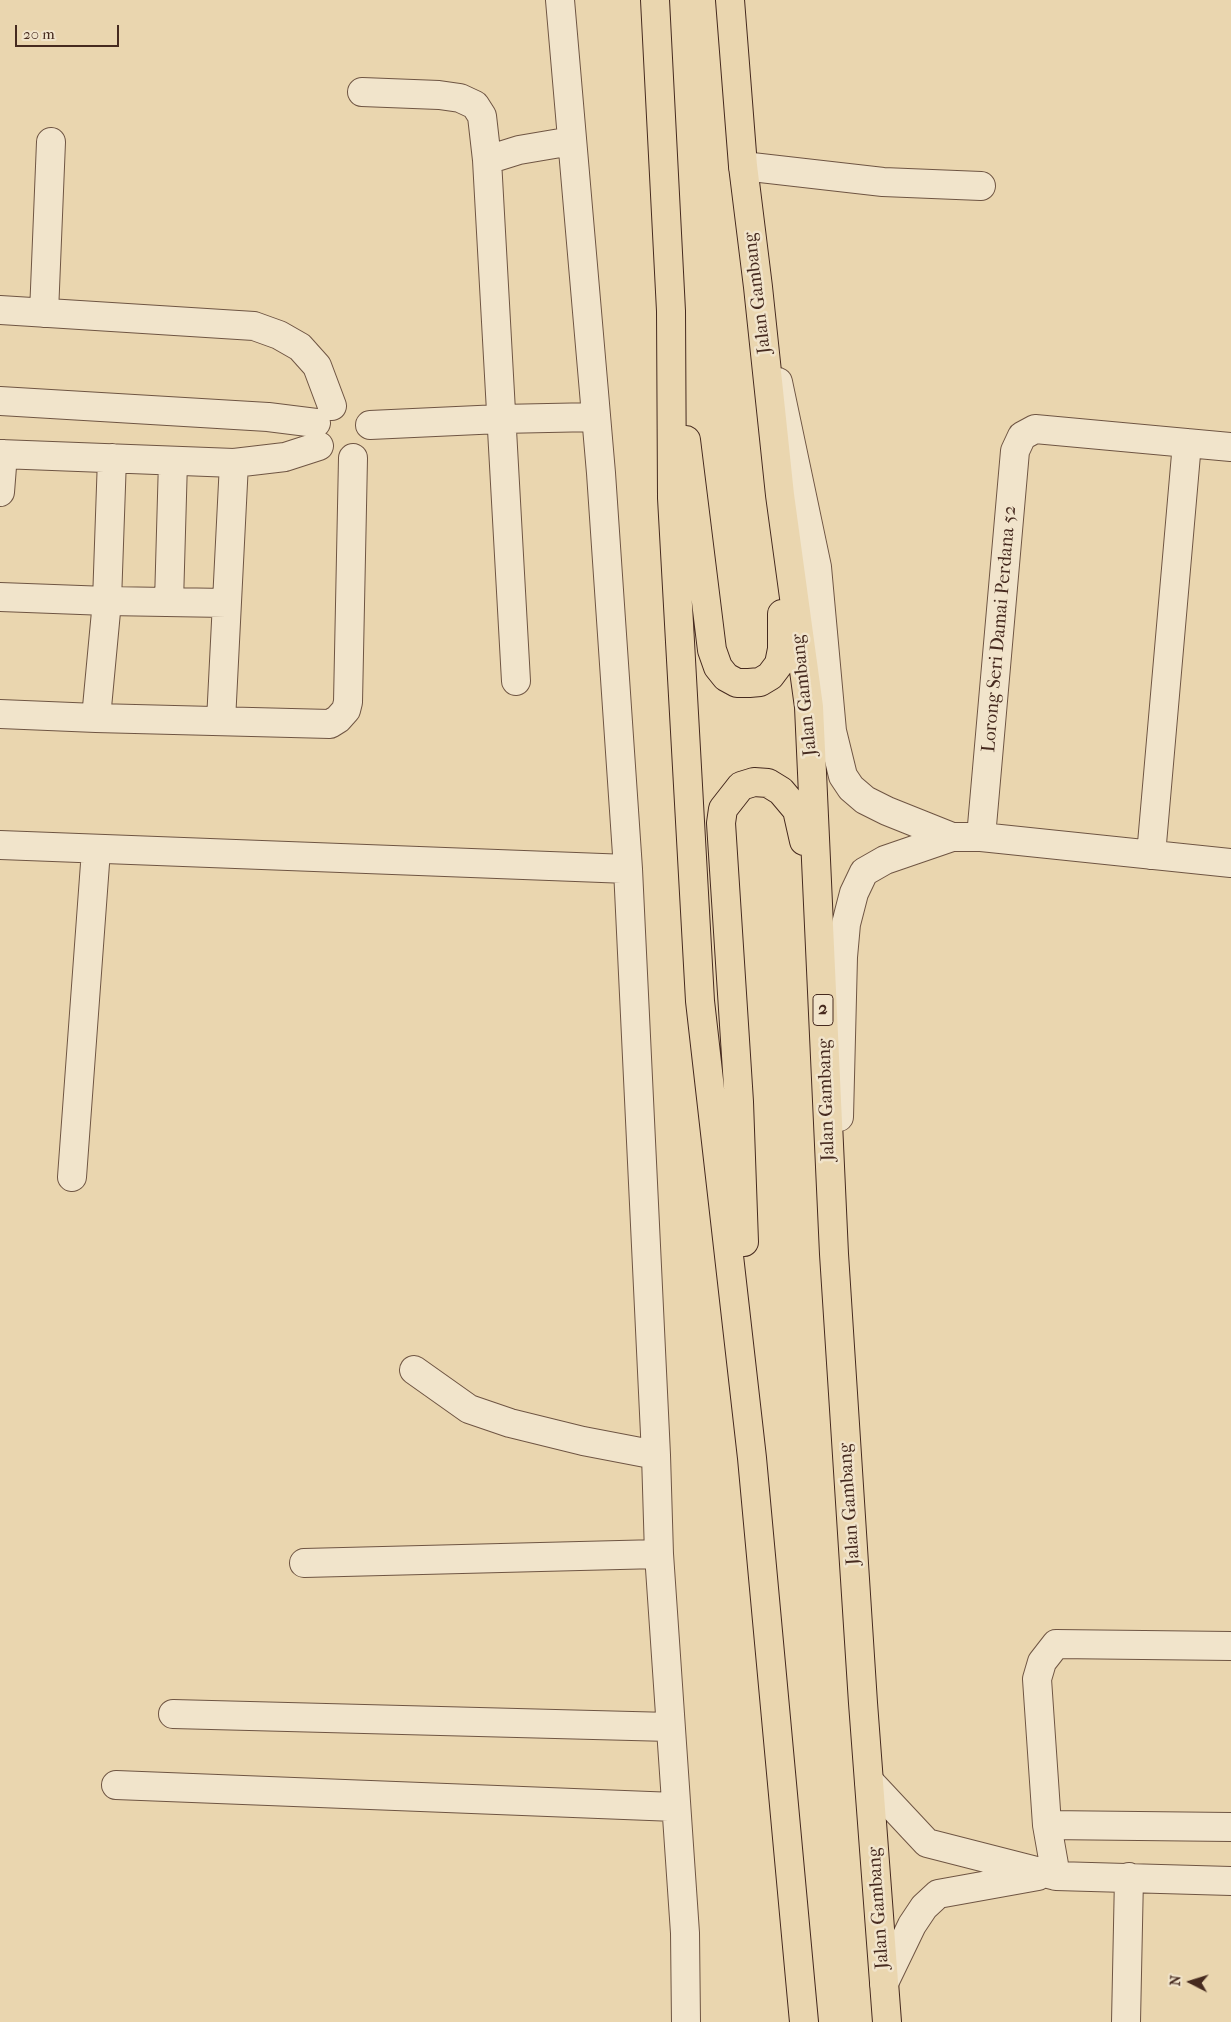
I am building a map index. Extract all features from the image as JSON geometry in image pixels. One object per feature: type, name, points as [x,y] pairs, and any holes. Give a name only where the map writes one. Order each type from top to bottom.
[{"type":"highway","points":[[655,0],[671,311],[672,498],[700,1000],[752,1458],[804,2022]]},
{"type":"highway","name":"Jalan Gambang","points":[[730,0],[742,166],[758,287],[780,495],[808,708],[834,1254],[887,2022]]},
{"type":"highway","points":[[671,311],[712,650],[718,667],[726,677],[737,683],[760,682],[770,676],[778,664],[782,649],[780,495]]},
{"type":"highway","points":[[752,1458],[738,1102],[720,823],[724,809],[742,786],[754,782],[768,783],[781,791],[797,810],[819,913]]},
{"type":"street","points":[[560,0],[596,417],[628,870],[659,1554],[685,1934],[686,2022]]},
{"type":"street","points":[[362,92],[439,95],[460,98],[475,105],[482,116],[487,160],[516,681]]},
{"type":"street","points":[[487,160],[519,150],[572,141]]},
{"type":"street","points":[[44,313],[51,142]]},
{"type":"street","points":[[742,166],[882,182],[981,186]]},
{"type":"street","points":[[758,287],[817,567],[828,702],[832,731],[843,776],[851,788],[865,800],[886,811],[952,837]]},
{"type":"street","points":[[0,310],[254,326],[279,335],[300,347],[317,366],[322,425],[324,452],[338,460],[353,458],[360,454],[370,441],[370,425],[367,418],[356,407],[340,404],[322,425],[285,458],[234,463],[2,454],[0,492]]},
{"type":"street","points":[[0,402],[268,417],[322,425]]},
{"type":"street","points":[[370,425],[596,417]]},
{"type":"street","name":"Lorong Seri Damai Perdana 52","points":[[981,837],[1015,451],[1022,436],[1035,429],[1187,443]]},
{"type":"street","points":[[1151,855],[1187,443],[1231,447]]},
{"type":"street","points":[[96,718],[106,601],[112,458]]},
{"type":"street","points":[[0,714],[330,724],[338,719],[346,710],[348,702],[353,458]]},
{"type":"street","points":[[170,602],[173,461]]},
{"type":"street","points":[[221,721],[234,463]]},
{"type":"street","points":[[0,597],[226,603]]},
{"type":"street","points":[[834,1254],[843,957],[846,924],[854,893],[864,872],[884,860],[952,837],[981,837],[1231,863]]},
{"type":"street","points":[[0,845],[628,870]]},
{"type":"street","points":[[72,1177],[96,850]]},
{"type":"street","points":[[414,1370],[469,1409],[510,1424],[656,1455]]},
{"type":"street","points":[[304,1563],[659,1554]]},
{"type":"street","points":[[1050,1875],[1037,1679],[1042,1662],[1056,1644],[1231,1646]]},
{"type":"street","points":[[173,1714],[670,1727]]},
{"type":"street","points":[[869,1781],[927,1843],[1050,1875]]},
{"type":"street","points":[[116,1785],[675,1807]]},
{"type":"street","points":[[1048,1825],[1231,1827]]},
{"type":"street","points":[[884,1983],[912,1925],[924,1907],[938,1894],[1050,1875],[1231,1881]]},
{"type":"street","points":[[1126,2022],[1129,1877]]}]
